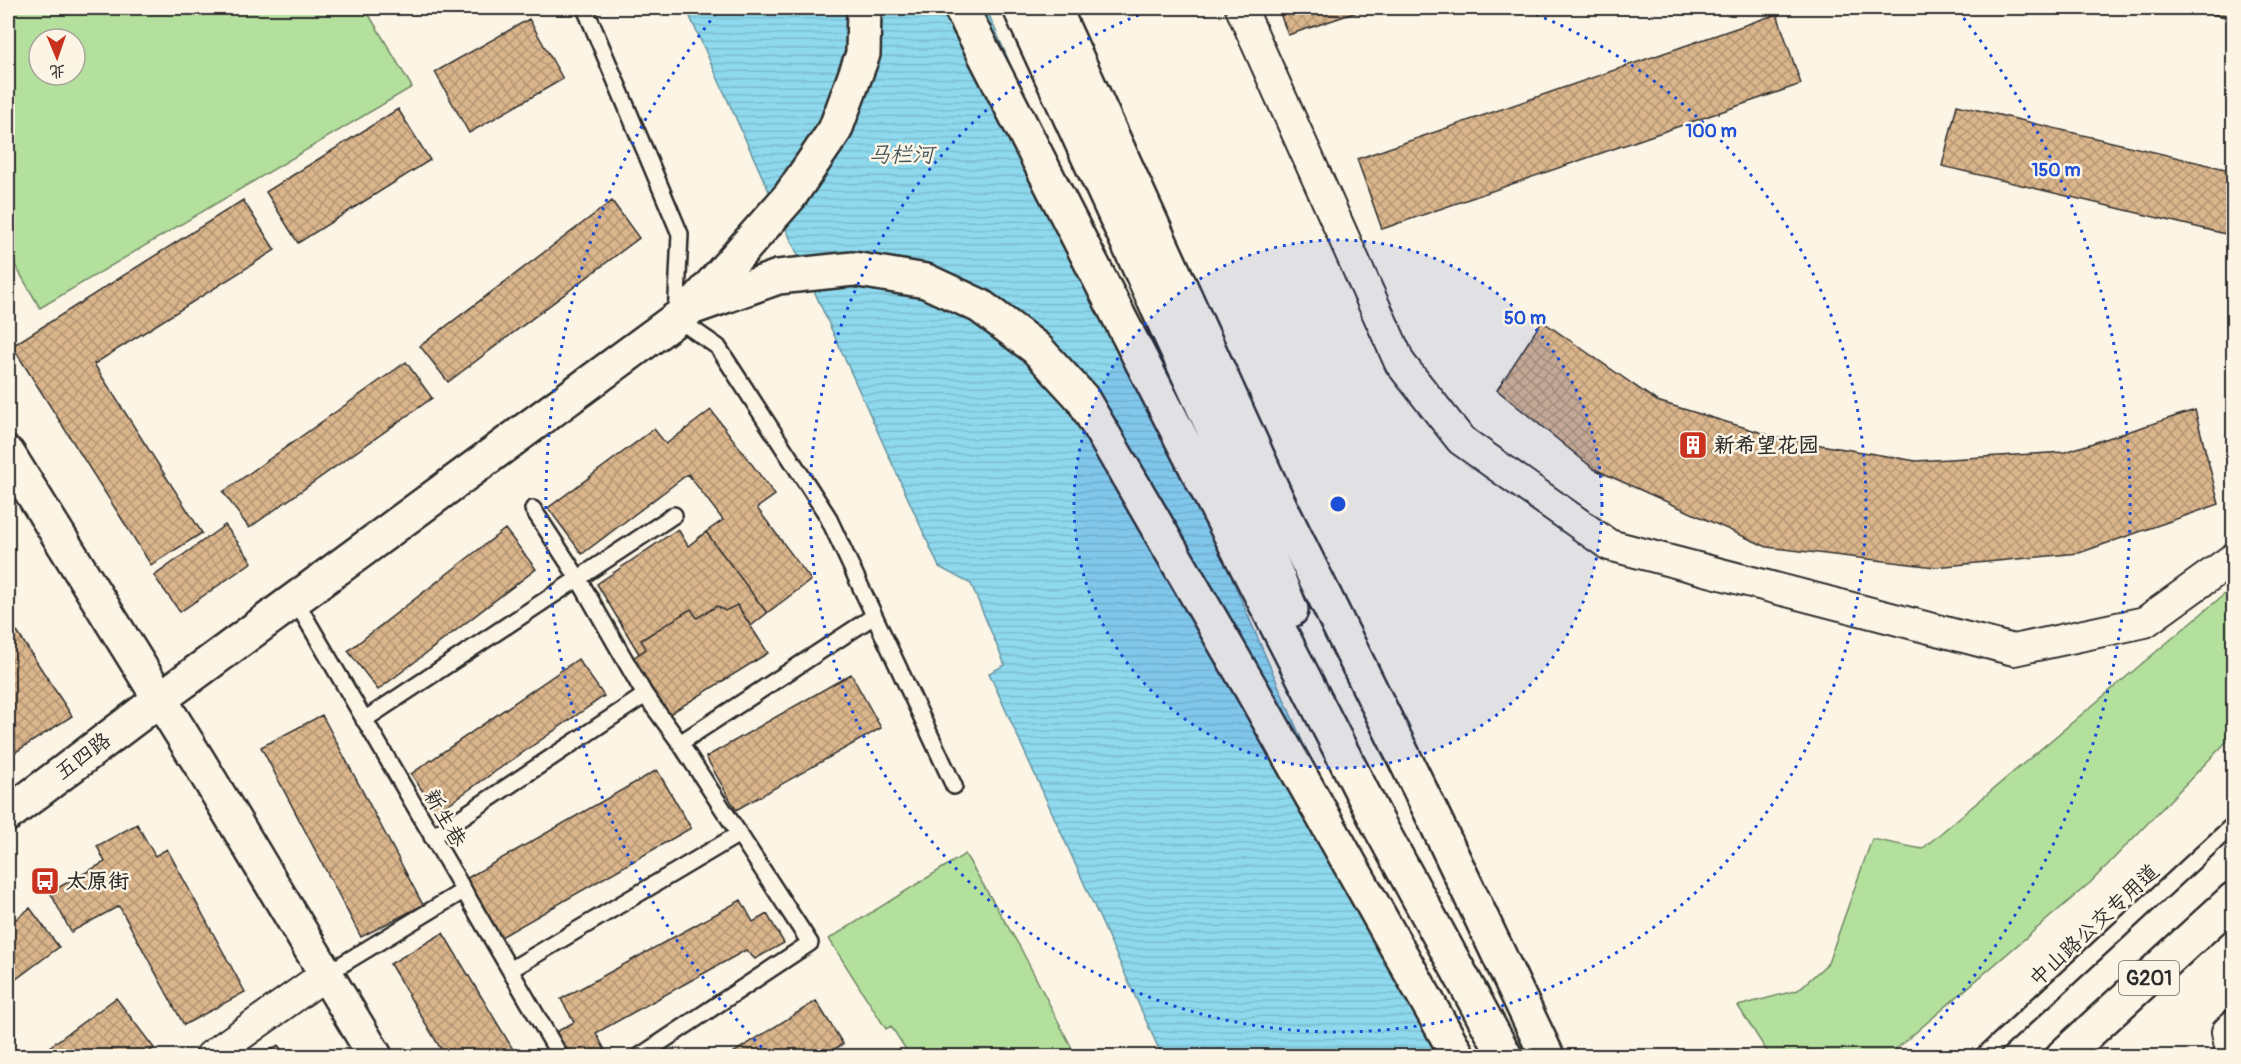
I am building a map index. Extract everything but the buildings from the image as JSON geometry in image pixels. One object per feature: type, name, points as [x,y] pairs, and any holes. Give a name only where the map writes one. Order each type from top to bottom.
[{"type":"main road","points":[[683,313],[790,196],[835,130],[863,54],[864,8]]},
{"type":"main road","points":[[961,8],[1379,825],[1505,1056]]},
{"type":"main road","points":[[1020,8],[1242,491],[1379,825]]},
{"type":"main road","points":[[1054,8],[1278,502],[1432,814],[1547,1056]]},
{"type":"main road","points":[[683,313],[778,277],[853,269],[926,281],[980,306],[1036,348],[1082,398],[1253,692],[1458,1056]]},
{"type":"main road","name":"五四路","points":[[8,814],[683,313]]},
{"type":"main road","points":[[8,454],[160,699],[375,1056]]},
{"type":"main road","name":"G201","points":[[2064,1056],[2234,899]]},
{"type":"street","points":[[1241,8],[1400,363],[1461,440],[1609,545],[2014,650],[2145,622],[2234,558]]},
{"type":"street","points":[[211,1056],[326,974]]},
{"type":"street","points":[[2232,1056],[2227,1032],[2234,1025]]},
{"type":"lane","points":[[585,8],[680,234],[683,313],[718,347],[827,515],[954,786]]},
{"type":"lane","points":[[533,509],[578,578],[645,695],[680,743],[810,943],[640,1056]]},
{"type":"lane","points":[[364,720],[674,515]]},
{"type":"lane","name":"新生巷","points":[[295,600],[560,1056]]},
{"type":"lane","points":[[680,743],[874,616]]},
{"type":"lane","points":[[432,837],[645,695]]},
{"type":"lane","name":"中山路公交专用道","points":[[1983,1056],[2234,824]]},
{"type":"lane","points":[[510,970],[739,834]]},
{"type":"lane","points":[[326,974],[463,891]]},
{"type":"green space","points":[[8,8],[365,8],[412,87],[40,308],[8,253]]},
{"type":"green space","points":[[2233,587],[2233,735],[2091,882],[1888,1056],[1770,1056],[1738,1006],[1798,990],[1828,963],[1872,839],[1922,849]]},
{"type":"green space","points":[[965,854],[1020,947],[1076,1056],[910,1056],[891,1026],[886,1029],[829,939]]},
{"type":"water","name":"马栏河","points":[[686,8],[986,8],[1344,838],[1446,1056],[1162,1056],[989,673],[1005,665],[971,584],[939,567]]},
{"type":"place","name":"新希望花园","points":[[1693,445]]},
{"type":"place","name":"太原街","points":[[45,881]]}]
